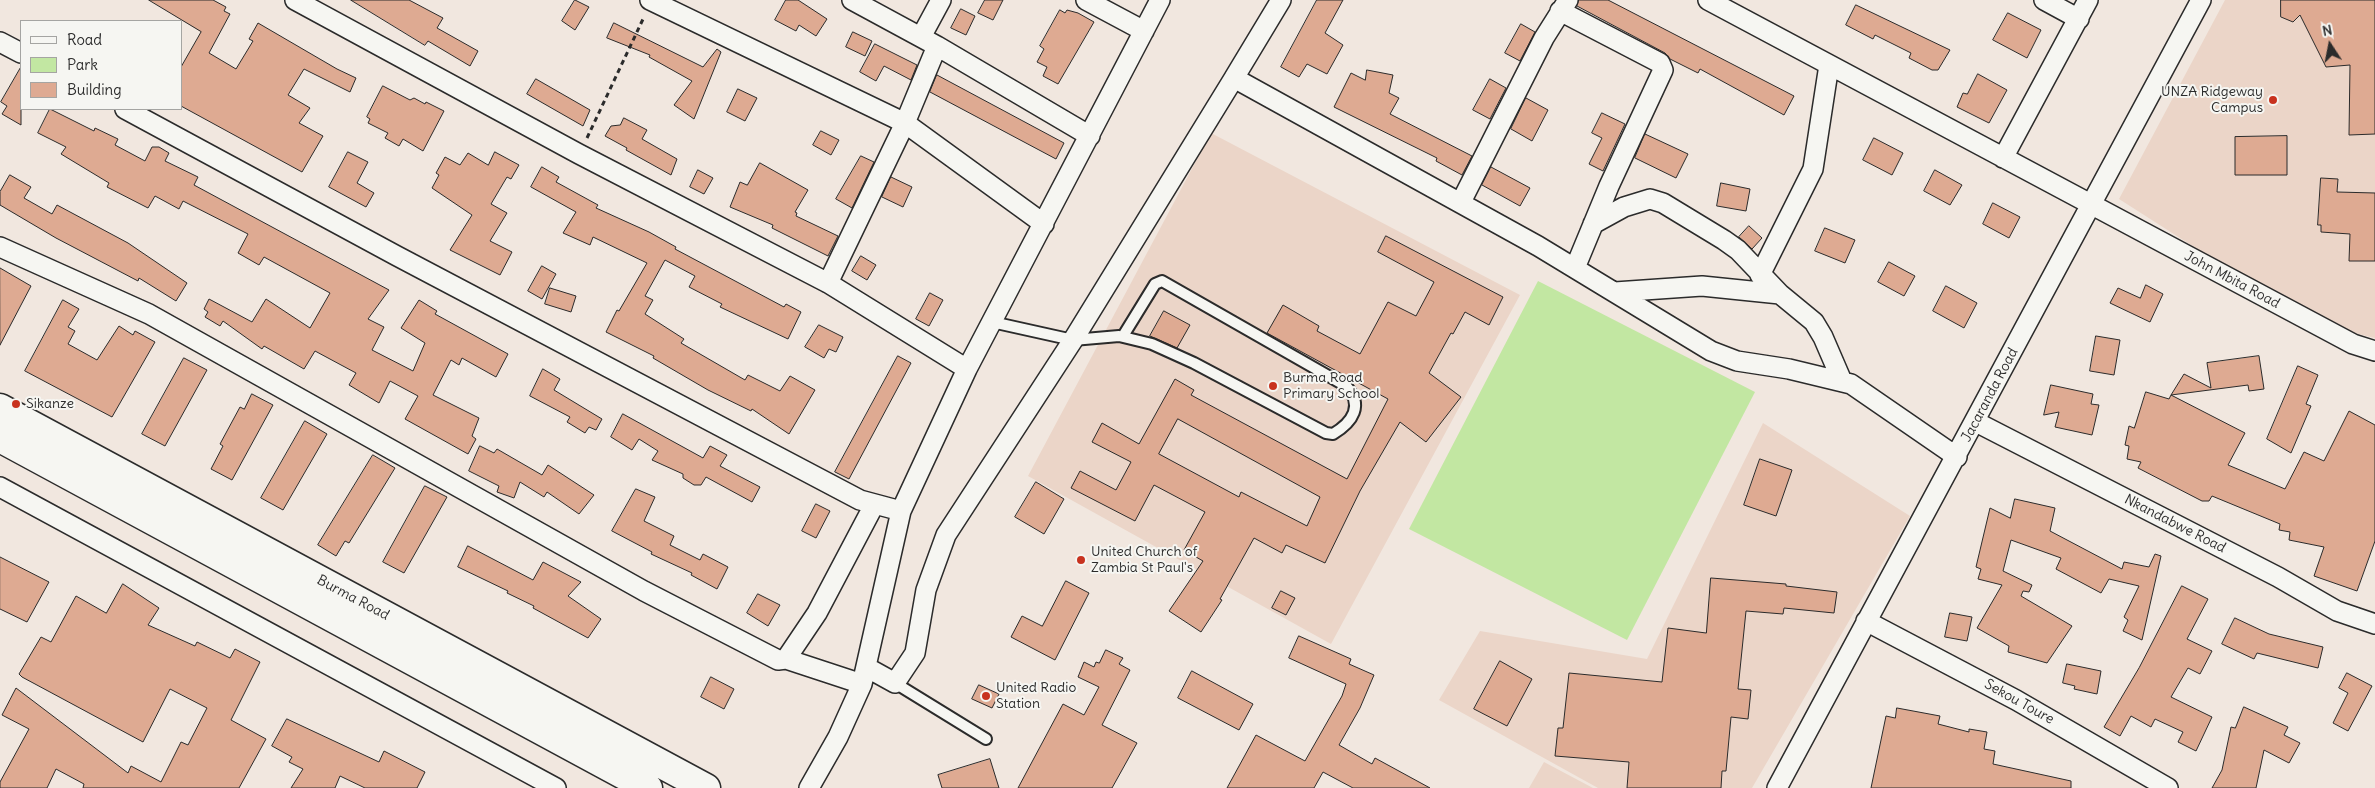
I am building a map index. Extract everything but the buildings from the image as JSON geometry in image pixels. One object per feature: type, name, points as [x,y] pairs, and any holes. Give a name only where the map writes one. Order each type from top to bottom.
[{"type":"main road","name":"Burma Road","points":[[0,408],[706,788]]},
{"type":"main road","name":"Burma Road","points":[[0,438],[648,788]]},
{"type":"street","points":[[295,0],[580,154],[828,283],[967,369]]},
{"type":"street","points":[[651,0],[906,123],[1044,224]]},
{"type":"street","points":[[852,0],[929,41],[1090,136]]},
{"type":"street","points":[[828,283],[906,123],[941,0]]},
{"type":"street","points":[[1086,0],[1144,31]]},
{"type":"street","points":[[809,788],[838,737],[864,675],[901,511],[967,369],[1160,0]]},
{"type":"street","points":[[0,247],[149,314],[644,591],[778,660],[786,659],[895,683],[915,653],[926,590],[946,535],[1073,340],[1281,0]]},
{"type":"street","name":"John Mbita Road","points":[[1708,0],[2353,344],[2375,351]]},
{"type":"street","points":[[2044,0],[2078,19]]},
{"type":"street","points":[[2003,158],[2088,0]]},
{"type":"street","name":"Jacaranda Road","points":[[1777,788],[1866,621],[1976,422],[2201,0]]},
{"type":"street","points":[[1461,202],[1509,105],[1564,5],[1660,63],[1663,67],[1661,76],[1593,224],[1575,268]]},
{"type":"street","points":[[0,42],[20,52]]},
{"type":"street","points":[[1760,275],[1813,169],[1829,65]]},
{"type":"street","points":[[1234,78],[1461,202],[1723,357],[1851,384],[1957,457]]},
{"type":"street","points":[[126,110],[860,500],[901,511]]},
{"type":"street","points":[[1593,224],[1636,202],[1650,199],[1658,200],[1738,250],[1760,275],[1819,328],[1842,381]]},
{"type":"street","points":[[1615,292],[1702,286],[1780,294]]},
{"type":"street","name":"Nkandabwe Road","points":[[1976,422],[2278,577],[2337,611],[2375,624]]},
{"type":"street","points":[[0,487],[556,788]]},
{"type":"street","points":[[786,659],[817,613],[874,505]]},
{"type":"street","name":"Sekou Toure","points":[[1866,621],[2016,700],[2168,788]]},
{"type":"lane","points":[[992,322],[1073,340],[1124,336],[1152,344],[1194,363],[1326,433],[1333,434],[1342,429],[1352,418],[1356,403],[1353,393],[1346,386],[1162,281],[1155,284],[1124,336]]},
{"type":"lane","points":[[895,683],[986,739]]},
{"type":"path","points":[[580,154],[651,0]]},
{"type":"shaded area","name":"UNZA Ridgeway Campus","points":[[2225,0],[2375,0],[2375,338],[2313,323],[2119,199]]},
{"type":"shaded area","name":"Burma Road Primary School","points":[[1211,133],[1520,295],[1331,644],[1028,476]]},
{"type":"shaded area","points":[[1763,423],[1910,516],[1752,788],[1598,788],[1439,700],[1480,631],[1647,659]]},
{"type":"shaded area","points":[[1544,762],[1593,788],[1529,788]]},
{"type":"green space","points":[[1538,281],[1755,392],[1627,640],[1409,529]]},
{"type":"place","name":"UNZA Ridgeway Campus","points":[[2273,100]]},
{"type":"place","name":"Burma Road Primary School","points":[[1273,386]]},
{"type":"place","name":"Sikanze","points":[[16,404]]},
{"type":"place","name":"United Church of Zambia St Paul's","points":[[1081,560]]},
{"type":"place","name":"United Radio Station","points":[[986,696]]}]
